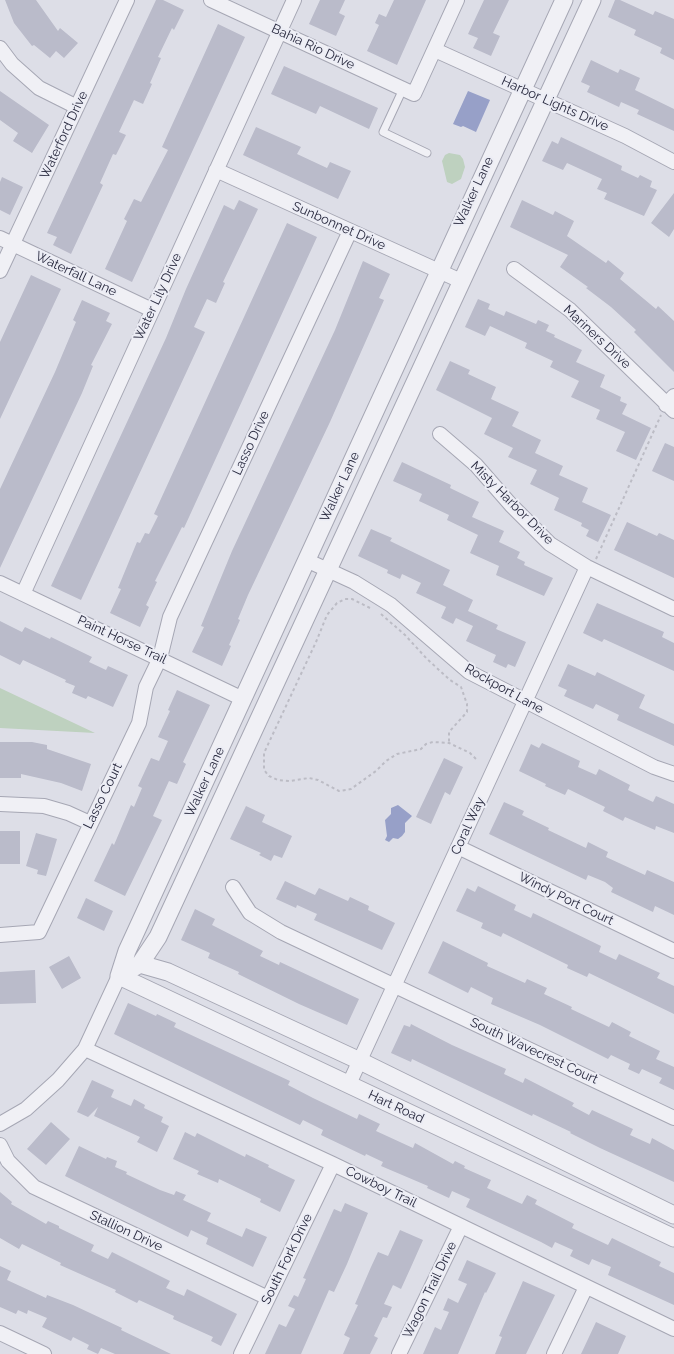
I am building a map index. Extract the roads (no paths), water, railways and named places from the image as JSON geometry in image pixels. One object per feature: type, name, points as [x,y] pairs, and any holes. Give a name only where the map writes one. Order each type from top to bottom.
[{"type":"street","name":"Waterford Drive","points":[[0,271],[6,241],[77,107],[127,0]]},
{"type":"street","name":"Bahia Rio Drive","points":[[211,0],[409,91]]},
{"type":"street","name":"Water Lily Drive","points":[[23,594],[294,0]]},
{"type":"street","points":[[409,91],[435,50],[458,0]]},
{"type":"street","name":"Walker Lane","points":[[119,976],[128,951],[243,699],[412,387],[458,280],[499,199],[565,0]]},
{"type":"street","name":"Walker Lane","points":[[140,964],[158,937],[317,564],[345,476],[438,271],[533,94],[592,0]]},
{"type":"street","points":[[0,48],[12,64],[39,88],[77,107]]},
{"type":"street","name":"Harbor Lights Drive","points":[[435,50],[625,136],[674,162]]},
{"type":"street","name":"Sunbonnet Drive","points":[[216,170],[458,280]]},
{"type":"street","name":"Lasso Drive","points":[[160,658],[170,617],[350,231]]},
{"type":"street","name":"Waterfall Lane","points":[[6,241],[152,310]]},
{"type":"street","name":"Mariners Drive","points":[[514,269],[570,310],[671,404]]},
{"type":"street","name":"Misty Harbor Drive","points":[[440,434],[476,465],[511,505],[550,544],[589,568],[674,609]]},
{"type":"street","name":"Rockport Lane","points":[[317,564],[391,605],[469,672],[654,767],[674,774]]},
{"type":"street","name":"Coral Way","points":[[349,1084],[525,702],[589,568]]},
{"type":"street","name":"Paint Horse Trail","points":[[0,583],[160,658],[243,699]]},
{"type":"street","name":"Lasso Court","points":[[0,935],[39,932],[139,723],[146,687],[160,658]]},
{"type":"street","points":[[0,804],[44,806],[68,813],[90,823]]},
{"type":"street","name":"Windy Port Court","points":[[458,847],[674,951]]},
{"type":"street","name":"South Wavecrest Court","points":[[233,887],[250,913],[281,932],[674,1118]]},
{"type":"street","points":[[158,937],[161,961],[168,972]]},
{"type":"street","points":[[0,1124],[26,1109],[58,1080],[85,1049],[119,976],[140,964]]},
{"type":"street","name":"Hart Road","points":[[140,964],[168,972],[360,1061],[674,1215]]},
{"type":"street","name":"Hart Road","points":[[119,976],[674,1238]]},
{"type":"street","name":"Cowboy Trail","points":[[85,1049],[333,1164],[674,1329]]},
{"type":"street","name":"Stallion Drive","points":[[0,1145],[8,1161],[34,1187],[268,1298]]},
{"type":"street","name":"South Fork Drive","points":[[241,1354],[333,1164]]},
{"type":"street","name":"Wagon Trail Drive","points":[[399,1354],[461,1226]]},
{"type":"street","points":[[554,1354],[586,1287]]},
{"type":"street","points":[[0,1333],[44,1354]]},
{"type":"lane","points":[[409,91],[383,132],[428,153]]},
{"type":"water","points":[[468,91],[490,100],[476,132],[463,126],[461,127],[453,124]]},
{"type":"water","points":[[398,805],[412,816],[405,823],[405,832],[402,836],[398,839],[393,838],[389,842],[385,840],[387,836],[385,820],[391,814],[391,808]]}]
